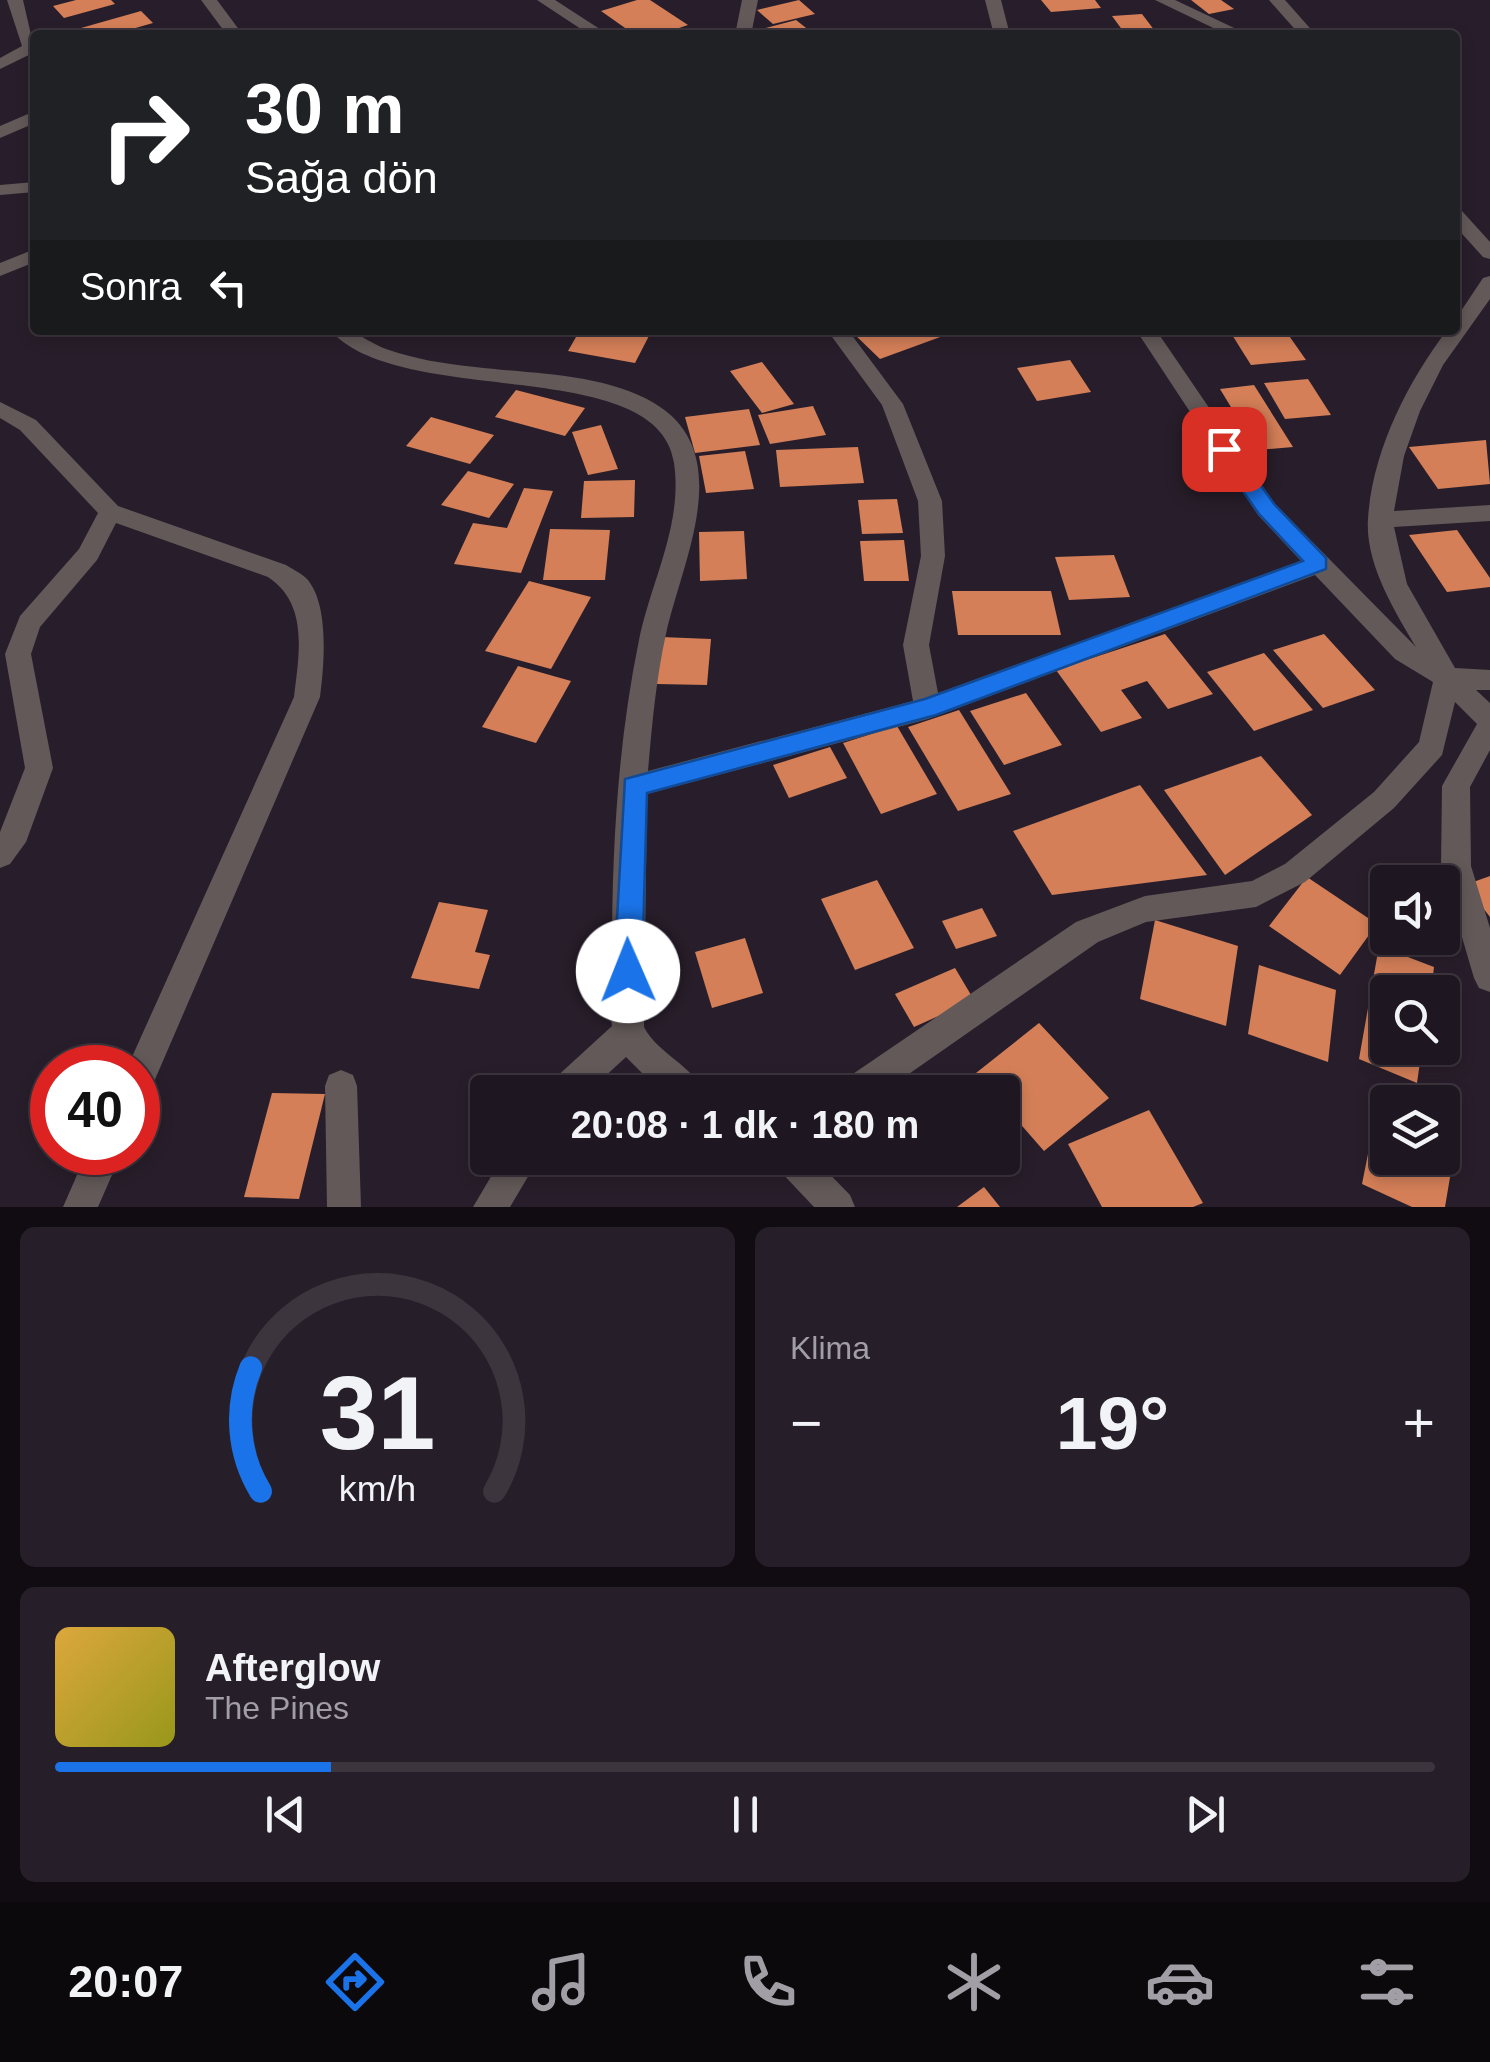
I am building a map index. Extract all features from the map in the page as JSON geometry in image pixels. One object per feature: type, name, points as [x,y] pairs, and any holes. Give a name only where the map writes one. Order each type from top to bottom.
[{"type":"street","points":[[0,64],[30,48],[15,0]]},
{"type":"street","points":[[209,0],[231,30]]},
{"type":"street","points":[[545,0],[593,30]]},
{"type":"street","points":[[744,30],[750,0]]},
{"type":"street","points":[[993,0],[1001,30]]},
{"type":"street","points":[[1163,0],[1230,30]]},
{"type":"street","points":[[1277,0],[1304,30]]},
{"type":"street","points":[[0,133],[30,118]]},
{"type":"street","points":[[0,190],[30,187]]},
{"type":"street","points":[[1460,220],[1490,253]]},
{"type":"street","points":[[0,270],[30,257]]},
{"type":"street","points":[[1460,332],[1490,282]]},
{"type":"street","points":[[348,335],[381,355],[624,398],[656,414],[674,432],[686,458],[688,490],[682,534],[652,638],[634,786],[627,910],[629,1032],[664,1075]]},
{"type":"street","points":[[381,355],[388,335]]},
{"type":"street","points":[[841,335],[892,404],[930,502],[932,556],[916,645],[928,708]]},
{"type":"street","points":[[1149,335],[1266,509],[1404,652],[1447,678],[1490,723],[1456,786],[1456,866],[1490,978]]},
{"type":"street","points":[[881,1075],[1087,932],[1146,909],[1256,894],[1295,873],[1384,800],[1432,747],[1447,678],[1388,567],[1380,520],[1388,478],[1418,389],[1458,335]]},
{"type":"street","points":[[0,409],[28,426],[110,512],[278,571],[298,585],[309,618],[312,655],[307,697],[154,1045]]},
{"type":"street","points":[[0,856],[16,832],[40,768],[18,654],[29,624],[88,554],[110,512]]},
{"type":"street","points":[[1380,520],[1490,513]]},
{"type":"street","points":[[634,786],[928,708],[1318,564]]},
{"type":"street","points":[[1447,678],[1490,680]]},
{"type":"street","points":[[583,1075],[629,1032]]},
{"type":"street","points":[[341,1086],[344,1207]]},
{"type":"street","points":[[80,1207],[95,1175]]},
{"type":"street","points":[[490,1207],[511,1175]]},
{"type":"street","points":[[807,1175],[838,1207]]},
{"type":"building","points":[[76,0],[111,0],[115,4],[64,18],[53,6]]},
{"type":"building","points":[[650,0],[688,25],[673,30],[628,30],[601,11]]},
{"type":"building","points":[[799,0],[815,14],[773,24],[757,10]]},
{"type":"building","points":[[1041,0],[1095,0],[1101,8],[1051,12]]},
{"type":"building","points":[[1191,0],[1221,0],[1234,9],[1209,14]]},
{"type":"building","points":[[141,11],[153,23],[128,30],[81,28]]},
{"type":"building","points":[[1142,14],[1154,30],[1122,30],[1112,16]]},
{"type":"building","points":[[796,20],[809,30],[758,30]]},
{"type":"building","points":[[577,335],[649,335],[635,363],[568,351]]},
{"type":"building","points":[[855,335],[943,336],[880,359]]},
{"type":"building","points":[[1232,335],[1288,335],[1306,360],[1251,365]]},
{"type":"building","points":[[1070,360],[1091,392],[1037,401],[1017,368]]},
{"type":"building","points":[[762,362],[794,404],[762,413],[730,371]]},
{"type":"building","points":[[1308,379],[1331,415],[1285,419],[1264,383]]},
{"type":"building","points":[[1254,385],[1293,447],[1257,450],[1220,389]]},
{"type":"building","points":[[516,390],[585,408],[565,436],[495,417]]},
{"type":"building","points":[[813,406],[826,435],[770,444],[758,415]]},
{"type":"building","points":[[749,409],[760,445],[695,453],[685,417]]},
{"type":"building","points":[[431,417],[494,435],[470,464],[406,446]]},
{"type":"building","points":[[601,425],[618,469],[588,475],[572,432]]},
{"type":"building","points":[[1486,440],[1490,484],[1438,489],[1409,447]]},
{"type":"building","points":[[858,447],[864,483],[780,487],[776,450]]},
{"type":"building","points":[[745,451],[754,489],[706,493],[699,456]]},
{"type":"building","points":[[468,471],[514,484],[489,518],[441,505]]},
{"type":"building","points":[[635,480],[634,517],[581,518],[584,481]]},
{"type":"building","points":[[524,488],[553,491],[521,573],[454,564],[473,523],[507,528]]},
{"type":"building","points":[[897,499],[903,533],[862,534],[858,500]]},
{"type":"building","points":[[550,529],[610,530],[605,580],[543,580]]},
{"type":"building","points":[[1457,530],[1490,578],[1490,587],[1447,592],[1409,535]]},
{"type":"building","points":[[744,531],[747,579],[700,581],[699,532]]},
{"type":"building","points":[[904,540],[909,581],[864,581],[860,541]]},
{"type":"building","points":[[1114,555],[1130,597],[1069,600],[1055,557]]},
{"type":"building","points":[[529,581],[591,597],[551,669],[485,651]]},
{"type":"building","points":[[952,591],[1051,591],[1061,635],[958,635]]},
{"type":"building","points":[[1165,634],[1213,694],[1168,709],[1147,681],[1121,690],[1142,718],[1101,732],[1056,670]]},
{"type":"building","points":[[1324,634],[1375,690],[1323,708],[1273,650]]},
{"type":"building","points":[[661,637],[711,639],[707,685],[656,684]]},
{"type":"building","points":[[1264,653],[1313,710],[1254,731],[1207,672]]},
{"type":"building","points":[[518,666],[571,681],[536,743],[482,727]]},
{"type":"building","points":[[1026,693],[1062,745],[1004,765],[970,711]]},
{"type":"building","points":[[959,710],[1011,794],[958,811],[908,727]]},
{"type":"building","points":[[897,726],[937,794],[881,814],[843,743]]},
{"type":"building","points":[[830,747],[847,778],[789,798],[773,765]]},
{"type":"building","points":[[1261,756],[1312,815],[1225,875],[1164,790]]},
{"type":"building","points":[[1140,785],[1207,875],[1052,895],[1013,831]]},
{"type":"building","points":[[1490,876],[1490,917],[1465,885]]},
{"type":"building","points":[[1307,877],[1370,919],[1370,934],[1340,975],[1269,926]]},
{"type":"building","points":[[877,880],[914,948],[855,970],[821,899]]},
{"type":"building","points":[[439,902],[488,910],[475,952],[490,955],[479,989],[411,978]]},
{"type":"building","points":[[982,908],[997,936],[956,949],[942,921]]},
{"type":"building","points":[[1155,920],[1238,946],[1226,1026],[1140,999]]},
{"type":"building","points":[[745,938],[763,993],[712,1008],[695,952]]},
{"type":"building","points":[[1377,955],[1403,955],[1434,967],[1433,975],[1374,975]]},
{"type":"building","points":[[1259,965],[1336,990],[1328,1062],[1248,1034]]},
{"type":"building","points":[[955,968],[974,1000],[914,1027],[895,994]]},
{"type":"building","points":[[1370,997],[1370,1064],[1359,1059]]},
{"type":"building","points":[[1039,1023],[1109,1098],[1044,1151],[1020,1124],[1020,1075],[976,1073]]},
{"type":"building","points":[[1374,1065],[1420,1065],[1417,1083]]},
{"type":"building","points":[[272,1093],[325,1094],[299,1199],[244,1197]]},
{"type":"building","points":[[1149,1110],[1203,1203],[1193,1207],[1102,1207],[1068,1144]]},
{"type":"building","points":[[1370,1144],[1370,1175],[1450,1175],[1445,1207],[1412,1207],[1362,1184]]},
{"type":"building","points":[[984,1187],[1000,1207],[957,1207]]},
{"type":"route","points":[[628,971],[634,786],[928,708],[1318,564],[1266,509],[1224,449]]}]
